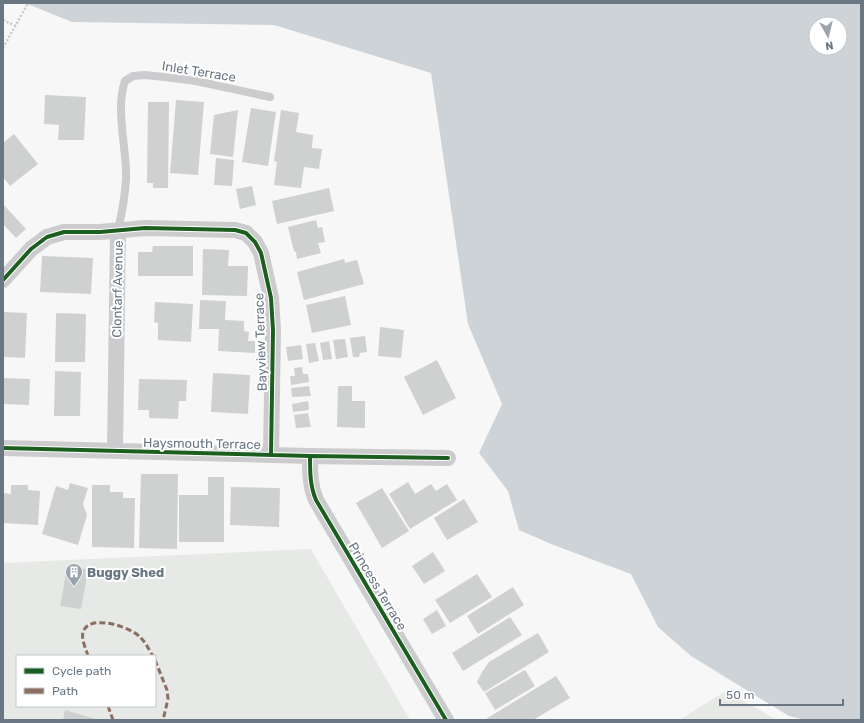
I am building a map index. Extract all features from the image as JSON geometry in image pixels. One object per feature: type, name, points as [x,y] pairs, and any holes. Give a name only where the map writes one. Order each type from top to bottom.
[{"type":"street","name":"Bayview Terrace","points":[[3,280],[31,249],[47,237],[64,232],[145,228],[236,230],[246,234],[255,242],[261,253],[271,298],[271,455]]},
{"type":"street","name":"Clontarf Avenue","points":[[115,451],[118,230]]},
{"type":"street","name":"Haysmouth Terrace","points":[[3,448],[448,458]]},
{"type":"street","name":"Princess Terrace","points":[[310,456],[311,483],[316,500],[446,720]]},
{"type":"lane","name":"Inlet Terrace","points":[[125,81],[133,76],[145,75],[196,80],[270,97]]},
{"type":"lane","name":"Clontarf Avenue","points":[[118,230],[122,214],[126,178],[121,96],[125,81]]},
{"type":"path","points":[[3,48],[28,3]]},
{"type":"path","points":[[3,20],[16,26]]},
{"type":"shaded area","points":[[25,3],[861,3],[861,720],[805,720],[789,716],[691,656],[658,627],[631,574],[551,544],[519,530],[508,491],[479,453],[502,404],[468,324],[431,73],[274,25],[72,22]]},
{"type":"shaded area","points":[[311,549],[410,720],[3,720],[3,563]]},
{"type":"shaded area","points":[[726,691],[777,720],[679,720]]},
{"type":"building","points":[[45,95],[86,97],[84,140],[58,140],[59,125],[44,124]]},
{"type":"building","points":[[176,100],[204,102],[198,175],[170,173]]},
{"type":"building","points":[[148,102],[169,102],[168,188],[153,188],[153,183],[147,183]]},
{"type":"building","points":[[251,108],[276,112],[268,166],[242,162]]},
{"type":"building","points":[[238,110],[233,157],[210,154],[214,115]]},
{"type":"building","points":[[281,110],[299,113],[296,132],[313,135],[312,148],[322,149],[319,169],[304,167],[301,188],[274,185],[277,162],[274,161]]},
{"type":"building","points":[[14,134],[38,164],[10,186],[3,177],[3,143]]},
{"type":"building","points":[[216,158],[234,160],[232,186],[214,185]]},
{"type":"building","points":[[252,186],[256,205],[240,209],[236,189]]},
{"type":"building","points":[[329,188],[334,211],[277,224],[272,201]]},
{"type":"building","points":[[3,204],[26,229],[16,238],[3,224]]},
{"type":"building","points":[[316,220],[318,228],[322,227],[325,242],[318,243],[321,253],[297,259],[288,227]]},
{"type":"building","points":[[153,246],[193,246],[193,276],[138,276],[138,252],[152,252]]},
{"type":"building","points":[[203,249],[229,250],[228,266],[248,266],[247,296],[202,295]]},
{"type":"building","points":[[42,256],[93,258],[91,294],[40,292]]},
{"type":"building","points":[[344,259],[345,263],[357,260],[364,284],[304,300],[297,272]]},
{"type":"building","points":[[345,296],[351,325],[312,333],[306,305]]},
{"type":"building","points":[[200,300],[226,301],[225,320],[244,321],[244,331],[249,332],[248,341],[255,341],[255,353],[218,351],[219,329],[199,329]]},
{"type":"building","points":[[155,302],[193,304],[191,342],[158,340],[158,323],[154,322]]},
{"type":"building","points":[[3,312],[27,313],[25,358],[3,357]]},
{"type":"building","points":[[56,313],[86,314],[85,362],[55,362]]},
{"type":"building","points":[[380,327],[404,330],[401,358],[378,356]]},
{"type":"building","points":[[365,336],[367,352],[360,353],[359,357],[353,357],[350,338]]},
{"type":"building","points":[[345,339],[348,357],[336,359],[333,340]]},
{"type":"building","points":[[329,341],[332,359],[323,360],[320,343]]},
{"type":"building","points":[[315,343],[319,361],[309,363],[306,344]]},
{"type":"building","points":[[301,345],[303,359],[288,361],[286,347]]},
{"type":"building","points":[[437,360],[456,398],[423,415],[404,377]]},
{"type":"building","points":[[302,367],[303,374],[308,374],[309,382],[291,385],[290,376],[295,376],[294,368]]},
{"type":"building","points":[[55,371],[81,372],[80,416],[54,416]]},
{"type":"building","points":[[213,373],[250,375],[248,414],[211,412]]},
{"type":"building","points":[[3,378],[30,379],[29,405],[3,404]]},
{"type":"building","points":[[139,379],[187,380],[186,401],[179,401],[178,419],[149,418],[149,410],[138,410]]},
{"type":"building","points":[[309,386],[311,396],[292,397],[291,388]]},
{"type":"building","points":[[338,386],[352,386],[352,401],[365,401],[365,428],[337,427]]},
{"type":"building","points":[[308,401],[309,410],[293,412],[292,404]]},
{"type":"building","points":[[308,413],[311,427],[296,428],[294,415]]},
{"type":"building","points":[[141,474],[178,474],[177,549],[139,548]]},
{"type":"building","points":[[208,477],[224,477],[224,542],[179,542],[179,495],[208,495]]},
{"type":"building","points":[[408,482],[415,494],[431,484],[436,491],[447,484],[457,500],[410,529],[389,494]]},
{"type":"building","points":[[70,483],[88,488],[83,504],[87,515],[78,545],[42,534],[56,486],[68,490]]},
{"type":"building","points":[[11,485],[28,485],[28,490],[40,491],[38,525],[3,523],[3,493],[11,494]]},
{"type":"building","points":[[92,485],[110,485],[110,492],[123,492],[123,498],[135,498],[134,548],[92,547]]},
{"type":"building","points":[[231,487],[280,488],[279,527],[230,525]]},
{"type":"building","points":[[382,488],[409,531],[382,548],[356,503]]},
{"type":"building","points":[[464,499],[478,522],[447,540],[434,518]]},
{"type":"building","points":[[433,552],[445,571],[424,584],[412,566]]},
{"type":"building","name":"Buggy Shed","points":[[67,566],[86,569],[86,582],[81,609],[60,606]]},
{"type":"building","points":[[477,574],[492,597],[450,623],[435,600]]},
{"type":"building","points":[[513,587],[524,605],[478,634],[467,616]]},
{"type":"building","points":[[437,610],[446,626],[432,634],[423,619]]},
{"type":"building","points":[[510,617],[522,635],[463,671],[452,653]]},
{"type":"building","points":[[538,633],[549,652],[484,692],[477,682],[489,662]]},
{"type":"building","points":[[525,670],[535,686],[495,710],[485,693]]},
{"type":"building","points":[[556,676],[570,698],[533,720],[486,719]]},
{"type":"building","points":[[65,710],[99,720],[63,720]]},
{"type":"marked path","points":[[88,655],[83,641],[83,632],[87,626],[93,623],[111,624],[129,630],[141,638],[152,655]]},
{"type":"marked path","points":[[156,662],[167,690],[168,699],[163,720]]},
{"type":"marked path","points":[[108,707],[113,720]]},
{"type":"cycle path","points":[[3,280],[31,249],[47,237],[64,232],[100,232],[145,228],[235,230],[246,233],[255,242],[261,253],[271,298],[273,330],[271,455]]},
{"type":"cycle path","points":[[3,448],[448,458]]},
{"type":"cycle path","points":[[310,456],[311,484],[316,500],[446,720]]},
{"type":"place","name":"Buggy Shed","points":[[74,587]]}]
